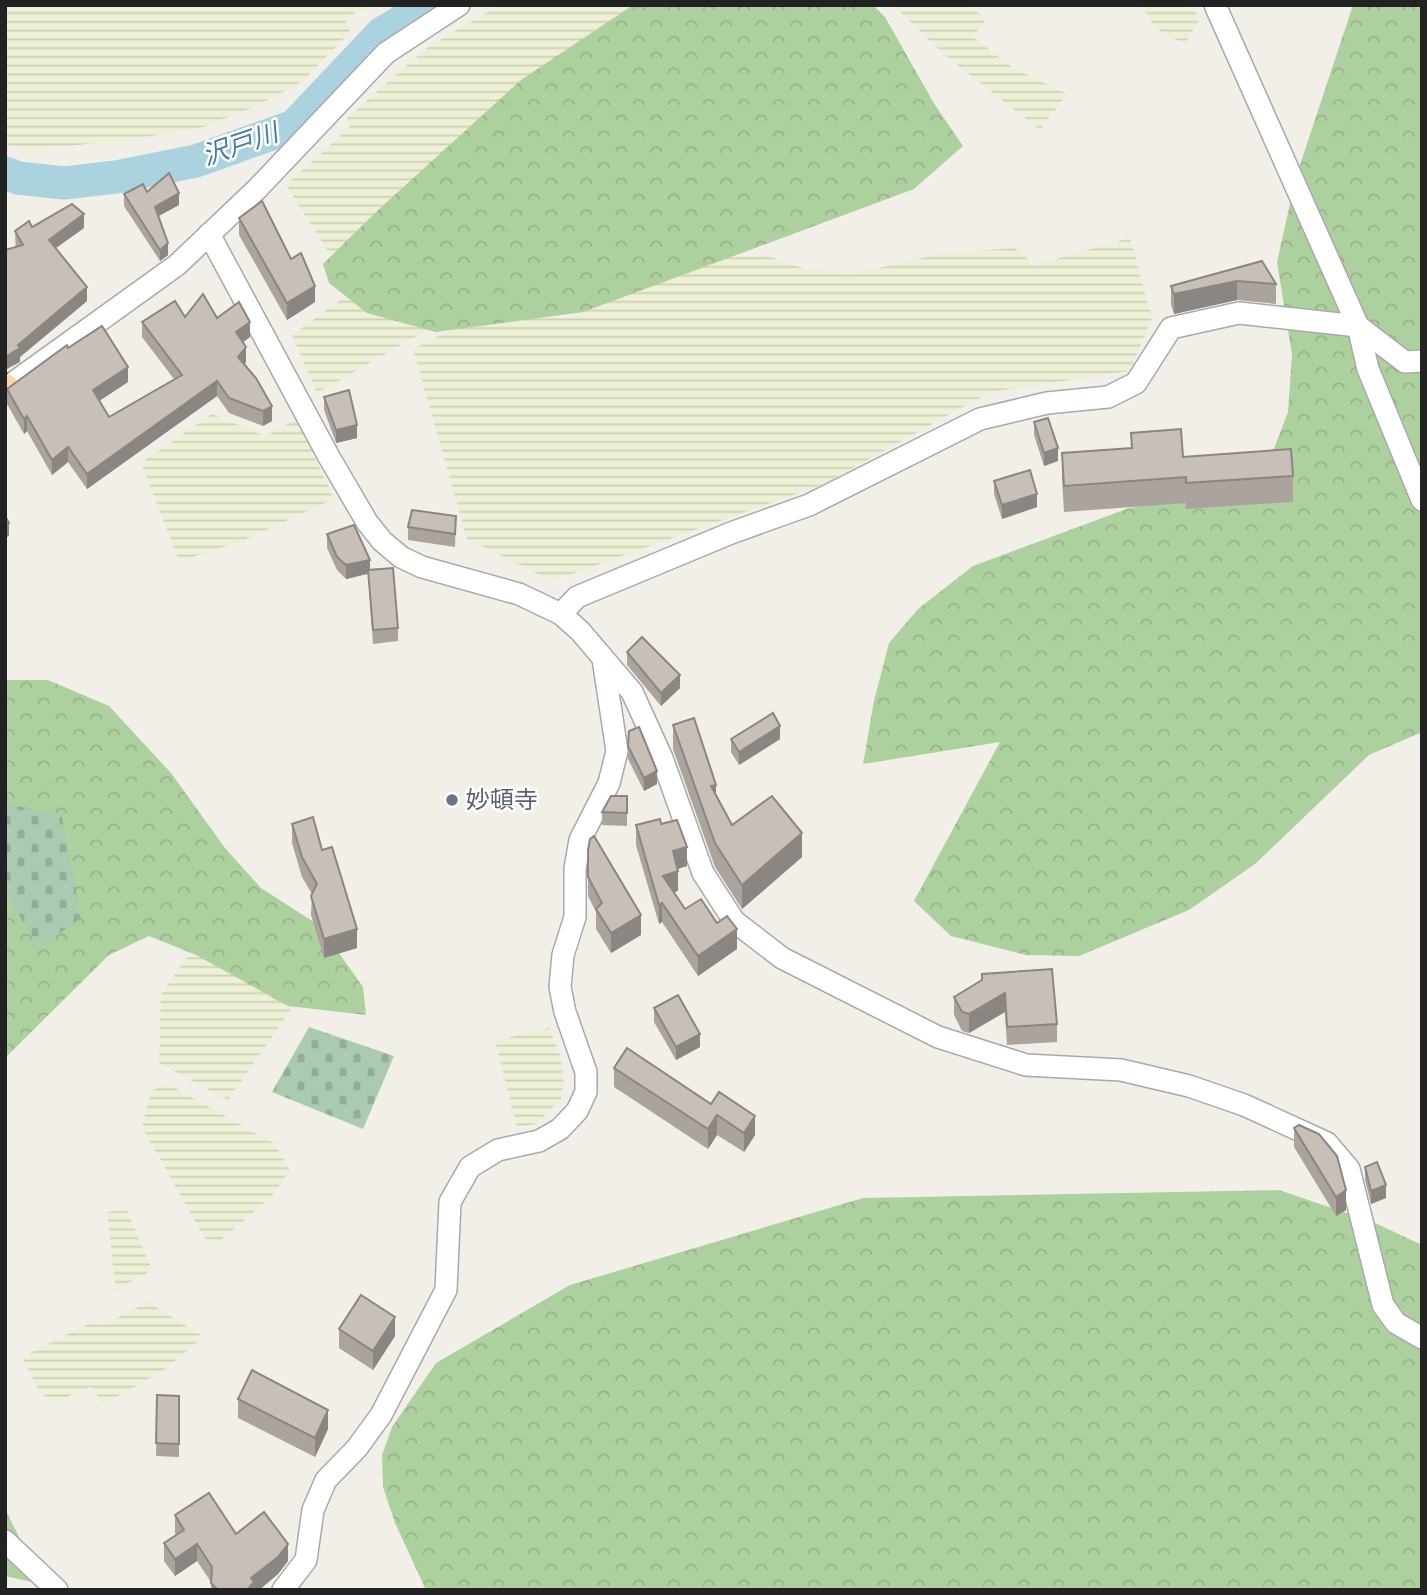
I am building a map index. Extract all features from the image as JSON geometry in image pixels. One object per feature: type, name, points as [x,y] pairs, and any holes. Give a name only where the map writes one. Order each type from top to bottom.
[{"type":"street","points":[[6,388],[177,265],[257,189],[386,53],[459,5]]},
{"type":"street","points":[[1215,5],[1358,326],[1368,369],[1422,500]]},
{"type":"street","points":[[209,234],[330,457],[367,522],[382,541],[401,557],[422,567],[519,594],[561,614],[603,656],[632,692],[662,758],[703,873],[734,921],[782,958],[938,1037],[1026,1065],[1121,1070],[1189,1086],[1244,1105],[1327,1143],[1349,1169],[1383,1305],[1396,1322],[1422,1338]]},
{"type":"street","points":[[561,614],[577,597],[731,533],[808,505],[980,419],[1047,403],[1108,397],[1136,383],[1171,328],[1239,313],[1358,326],[1405,362],[1422,361]]},
{"type":"street","points":[[283,1590],[306,1560],[313,1510],[326,1480],[357,1448],[381,1415],[446,1290],[450,1202],[470,1167],[498,1150],[539,1141],[560,1129],[577,1111],[586,1092],[586,1072],[560,987],[563,955],[575,917],[575,868],[580,840],[609,783],[617,751],[603,656]]},
{"type":"street","points":[[5,1541],[57,1590]]},
{"type":"green space","points":[[5,5],[371,5],[345,18],[350,32],[303,81],[254,107],[204,127],[126,140],[28,150],[5,144]]},
{"type":"green space","points":[[500,5],[642,5],[462,310],[317,393],[292,335],[353,291],[286,185],[350,127],[347,118],[428,47]]},
{"type":"green space","points":[[633,5],[873,5],[885,17],[935,105],[963,146],[914,189],[583,312],[436,332],[367,313],[329,283],[323,264],[376,212],[521,80]]},
{"type":"green space","points":[[893,5],[969,5],[986,19],[973,37],[1012,67],[1067,94],[1040,130],[946,56]]},
{"type":"green space","points":[[1135,5],[1186,5],[1201,17],[1185,44],[1155,28],[1147,14]]},
{"type":"green space","points":[[1353,5],[1422,5],[1422,732],[1369,755],[1255,864],[1189,910],[1079,956],[1026,955],[951,936],[914,901],[1000,742],[863,764],[874,701],[889,643],[918,609],[973,566],[1129,508],[1236,492],[1271,456],[1288,412],[1292,355],[1277,262],[1296,177]]},
{"type":"green space","points":[[1130,238],[1152,318],[1130,371],[990,392],[824,484],[552,581],[467,539],[413,349],[480,315],[569,318],[600,294],[711,257],[768,256],[808,270],[851,274],[945,253],[1015,248],[1035,265]]},
{"type":"green space","points":[[212,414],[265,436],[297,419],[334,499],[242,541],[179,561],[141,463]]},
{"type":"green space","points":[[5,680],[48,680],[109,706],[171,773],[225,848],[261,888],[320,926],[363,987],[366,1015],[288,1006],[196,955],[149,936],[109,955],[5,1058]]},
{"type":"green space","points":[[5,803],[62,817],[81,918],[39,948],[5,892]]},
{"type":"green space","points":[[187,957],[220,957],[299,998],[228,1100],[159,1063],[161,994]]},
{"type":"green space","points":[[309,1027],[394,1056],[363,1129],[272,1092]]},
{"type":"green space","points":[[549,1028],[560,1055],[564,1078],[561,1099],[536,1124],[517,1127],[495,1041]]},
{"type":"green space","points":[[168,1084],[275,1144],[290,1170],[271,1197],[214,1246],[204,1237],[142,1127],[151,1091]]},
{"type":"green space","points":[[1279,1190],[1373,1222],[1422,1245],[1422,1590],[426,1590],[395,1523],[383,1487],[382,1455],[392,1427],[436,1363],[570,1285],[863,1198]]},
{"type":"green space","points":[[127,1210],[152,1270],[116,1290],[107,1212]]},
{"type":"green space","points":[[148,1302],[204,1337],[164,1370],[104,1404],[90,1387],[53,1403],[39,1391],[22,1357],[94,1321],[103,1325]]},
{"type":"green space","points":[[5,1509],[30,1559],[32,1582],[5,1576]]},
{"type":"building","points":[[169,173],[179,193],[155,207],[168,243],[160,250],[124,194],[143,184],[147,192]]},
{"type":"building","points":[[262,201],[291,259],[301,253],[315,286],[287,303],[239,218]]},
{"type":"building","points":[[72,204],[84,214],[49,240],[87,287],[18,345],[20,348],[5,357],[5,250],[23,245],[15,231],[29,221],[32,227]]},
{"type":"building","points":[[1262,261],[1276,284],[1237,281],[1174,294],[1171,286]]},
{"type":"building","points":[[203,294],[217,318],[239,302],[250,322],[236,332],[246,347],[238,357],[256,378],[272,406],[263,411],[229,398],[217,381],[87,474],[68,447],[52,460],[27,416],[24,419],[7,389],[67,345],[68,348],[102,326],[128,367],[93,390],[109,417],[182,375],[142,322],[175,301],[185,317]]},
{"type":"building","points":[[349,390],[357,425],[336,430],[324,397]]},
{"type":"building","points":[[1048,418],[1058,448],[1044,453],[1034,422]]},
{"type":"building","points":[[1181,429],[1183,457],[1291,449],[1293,476],[1186,483],[1186,477],[1064,486],[1062,453],[1132,448],[1131,433]]},
{"type":"building","points":[[1030,470],[1037,494],[1002,505],[994,481]]},
{"type":"building","points":[[412,510],[456,516],[455,534],[408,527]]},
{"type":"building","points":[[354,525],[370,560],[346,565],[337,557],[327,534]]},
{"type":"building","points":[[393,568],[398,628],[373,630],[368,570]]},
{"type":"building","points":[[642,637],[680,675],[661,693],[627,652]]},
{"type":"building","points":[[773,713],[780,726],[739,752],[731,739]]},
{"type":"building","points":[[694,718],[716,785],[711,786],[732,825],[772,796],[802,833],[742,885],[715,843],[673,725]]},
{"type":"building","points":[[639,727],[657,771],[644,778],[628,746],[629,731]]},
{"type":"building","points":[[611,796],[627,796],[627,813],[602,812]]},
{"type":"building","points":[[313,817],[322,850],[332,847],[357,929],[324,939],[311,896],[317,884],[302,857],[292,824]]},
{"type":"building","points":[[660,819],[661,824],[677,820],[687,847],[673,851],[678,871],[663,876],[685,909],[701,899],[717,923],[727,916],[737,929],[698,956],[662,903],[659,905],[636,825]]},
{"type":"building","points":[[594,836],[641,915],[611,933],[596,909],[602,903],[588,877],[588,850],[590,839]]},
{"type":"building","points":[[1052,969],[1057,1024],[1007,1027],[1005,993],[969,1014],[962,1012],[954,997],[982,980],[982,974]]},
{"type":"building","points":[[678,995],[700,1034],[676,1047],[654,1008]]},
{"type":"building","points":[[627,1048],[711,1104],[719,1092],[755,1116],[744,1133],[717,1115],[708,1129],[614,1068]]},
{"type":"building","points":[[1299,1125],[1319,1134],[1337,1156],[1346,1190],[1336,1197],[1294,1128]]},
{"type":"building","points":[[1377,1162],[1386,1185],[1371,1191],[1365,1167]]},
{"type":"building","points":[[361,1295],[395,1317],[373,1351],[339,1329]]},
{"type":"building","points":[[252,1370],[328,1410],[315,1438],[238,1399]]},
{"type":"building","points":[[157,1395],[179,1396],[179,1444],[156,1443]]},
{"type":"building","points":[[209,1493],[236,1534],[264,1512],[288,1544],[278,1557],[251,1578],[254,1582],[247,1590],[218,1590],[211,1583],[212,1567],[197,1544],[175,1559],[164,1543],[184,1530],[175,1515]]},
{"type":"waterway","name":"沢戸川","points":[[5,173],[18,178],[64,183],[116,177],[196,161],[294,126],[382,33],[430,5]]},
{"type":"place","name":"妙頓寺","points":[[452,800]]}]
